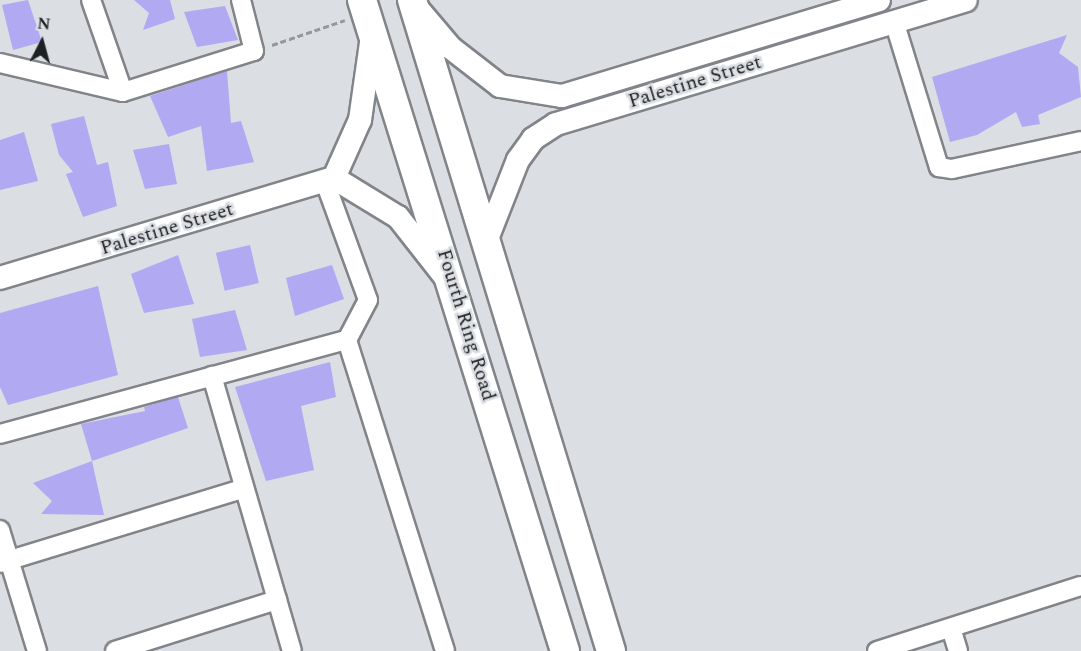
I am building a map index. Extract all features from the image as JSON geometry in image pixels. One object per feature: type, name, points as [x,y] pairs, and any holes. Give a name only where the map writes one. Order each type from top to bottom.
[{"type":"main road","points":[[412,2],[487,239],[611,651]]},
{"type":"main road","name":"Fourth Ring Road","points":[[366,13],[456,291],[565,651]]},
{"type":"street","points":[[91,0],[123,92]]},
{"type":"street","points":[[0,63],[123,92],[254,51],[242,0]]},
{"type":"street","name":"Palestine Street","points":[[412,2],[451,48],[500,86],[562,96],[879,0]]},
{"type":"street","name":"Palestine Street","points":[[487,239],[518,160],[533,139],[556,124],[966,0]]},
{"type":"street","points":[[366,13],[365,99],[330,180],[368,300],[347,339],[445,651]]},
{"type":"street","points":[[894,21],[939,166],[952,169],[1081,141]]},
{"type":"street","points":[[330,180],[398,217],[456,291]]},
{"type":"street","name":"Palestine Street","points":[[0,278],[330,180]]},
{"type":"street","points":[[0,434],[347,339]]},
{"type":"street","points":[[212,376],[242,489],[292,651]]},
{"type":"street","points":[[5,562],[242,489]]},
{"type":"street","points":[[0,530],[5,562],[36,651]]},
{"type":"street","points":[[877,651],[1081,586]]},
{"type":"street","points":[[115,651],[277,600]]},
{"type":"street","points":[[951,628],[958,651]]},
{"type":"path","points":[[254,51],[366,13]]},
{"type":"building","points":[[28,0],[42,42],[13,50],[2,5]]},
{"type":"building","points":[[134,0],[170,0],[175,19],[143,30],[149,13]]},
{"type":"building","points":[[225,6],[238,40],[197,47],[184,12]]},
{"type":"building","points":[[1067,35],[1059,53],[1078,67],[1081,97],[1038,115],[1040,124],[1022,127],[1016,112],[977,135],[950,142],[932,77]]},
{"type":"building","points":[[227,71],[231,123],[241,121],[254,162],[207,171],[201,126],[168,137],[150,96]]},
{"type":"building","points":[[84,116],[97,165],[108,162],[117,206],[83,217],[66,174],[73,172],[59,155],[51,124]]},
{"type":"building","points":[[24,132],[38,181],[0,190],[0,140]]},
{"type":"building","points":[[169,144],[177,184],[145,189],[133,150]]},
{"type":"building","points":[[250,245],[259,283],[225,291],[216,253]]},
{"type":"building","points":[[178,255],[194,304],[144,313],[131,274]]},
{"type":"building","points":[[332,265],[344,299],[295,316],[286,278]]},
{"type":"building","points":[[98,286],[118,375],[8,405],[0,387],[0,313]]},
{"type":"building","points":[[235,310],[247,350],[200,357],[192,319]]},
{"type":"building","points":[[330,362],[336,397],[301,406],[314,470],[266,481],[235,387]]},
{"type":"building","points":[[178,397],[188,428],[92,461],[81,424],[145,411],[144,407]]},
{"type":"building","points":[[92,461],[104,515],[41,514],[52,501],[33,483]]}]
